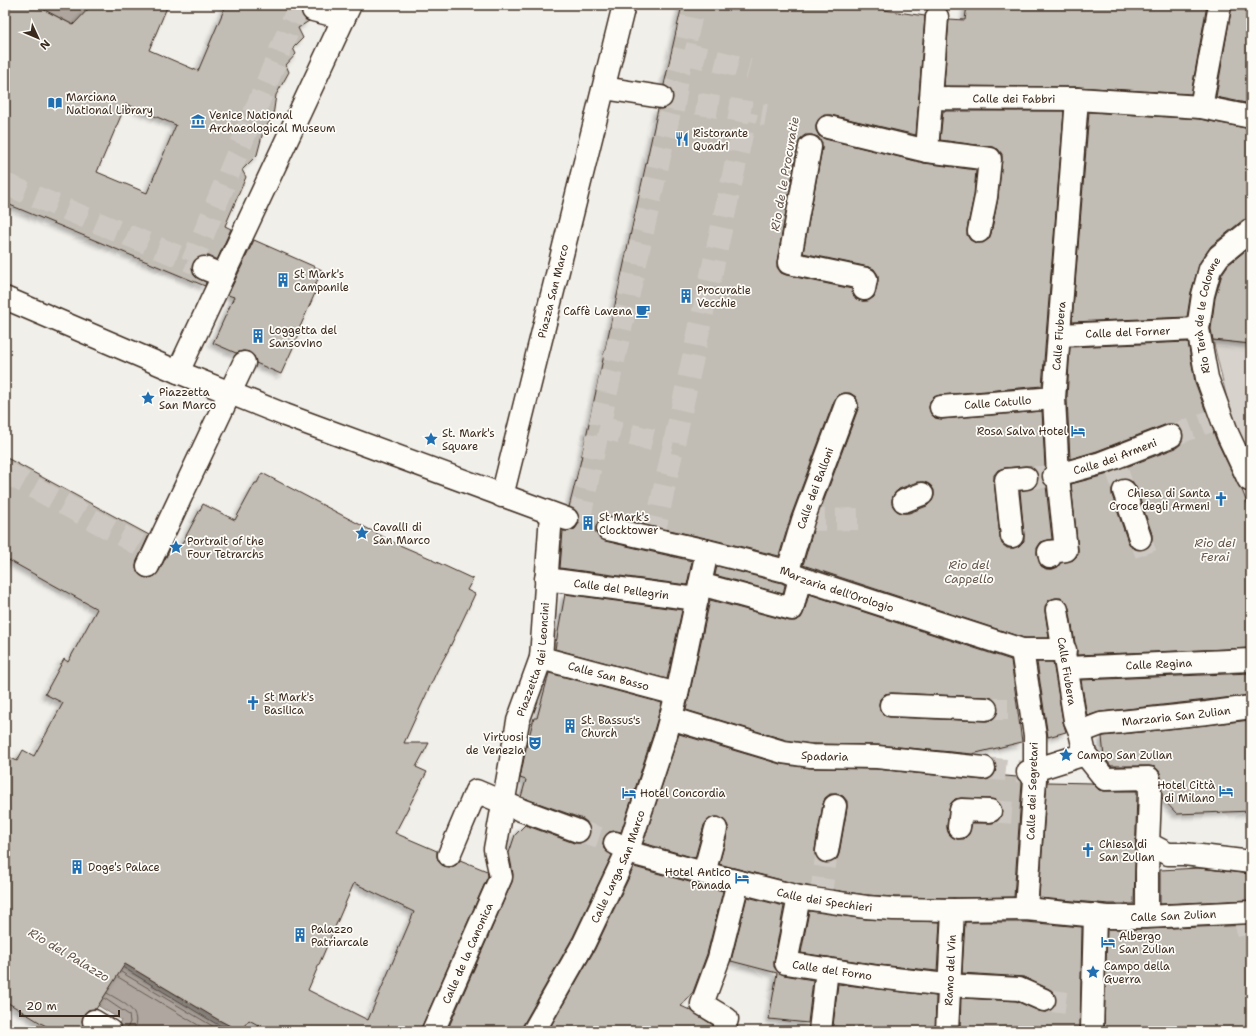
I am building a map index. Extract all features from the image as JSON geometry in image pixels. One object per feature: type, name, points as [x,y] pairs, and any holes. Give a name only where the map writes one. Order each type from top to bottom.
[{"type":"street","name":"Piazza San Marco","points":[[502,496],[624,5]]},
{"type":"street","points":[[1201,107],[1220,5]]},
{"type":"street","points":[[178,372],[215,278],[347,12],[313,10]]},
{"type":"street","points":[[927,151],[937,17]]},
{"type":"street","points":[[604,88],[661,97]]},
{"type":"street","name":"Calle dei Fabbri","points":[[931,98],[1077,99],[1201,107],[1251,117]]},
{"type":"street","name":"Calle Fiubera","points":[[1050,557],[1049,552],[1066,550],[1056,476],[1054,398],[1077,99]]},
{"type":"street","points":[[828,127],[927,151],[990,159],[986,197],[980,231]]},
{"type":"street","points":[[810,147],[790,263],[866,279],[864,289]]},
{"type":"street","name":"Rio Terà de le Colonne","points":[[1249,480],[1216,420],[1198,329],[1203,295],[1210,269],[1220,256],[1251,230]]},
{"type":"street","points":[[5,298],[178,372],[285,415],[502,496]]},
{"type":"street","name":"Calle del Forner","points":[[1059,335],[1198,329]]},
{"type":"street","points":[[147,555],[244,363]]},
{"type":"street","name":"Calle Catullo","points":[[941,407],[1054,398]]},
{"type":"street","name":"Calle dei Balloni","points":[[698,592],[792,608],[794,575],[789,567],[803,520],[846,405]]},
{"type":"street","name":"Calle dei Armeni","points":[[1056,476],[1114,461],[1171,436]]},
{"type":"street","points":[[1012,536],[1006,480],[1026,478]]},
{"type":"street","points":[[1124,491],[1140,538]]},
{"type":"street","name":"Piazzetta dei Leoncini","points":[[502,496],[559,517],[546,579],[541,658],[518,721],[495,849],[502,876]]},
{"type":"street","name":"Marzaria dell'Orologio","points":[[608,529],[707,551],[794,575],[1022,650],[1066,659]]},
{"type":"street","name":"Calle Larga San Marco","points":[[534,1031],[584,943],[665,738],[707,551]]},
{"type":"street","name":"Calle del Pellegrin","points":[[546,579],[698,592]]},
{"type":"street","name":"Calle Fiubera","points":[[1057,610],[1076,720],[1080,732]]},
{"type":"street","name":"Calle dei Segretari","points":[[1022,650],[1034,735],[1031,771],[1026,909]]},
{"type":"street","name":"Calle San Basso","points":[[541,658],[676,694]]},
{"type":"street","name":"Calle Regina","points":[[1066,659],[1251,660]]},
{"type":"street","points":[[891,705],[986,709]]},
{"type":"street","name":"Marzaria San Zulian","points":[[1080,732],[1101,724],[1251,707]]},
{"type":"street","name":"Spadaria","points":[[670,718],[790,753],[811,756],[877,757],[984,768]]},
{"type":"street","points":[[1080,732],[1085,754],[1105,779],[1149,778],[1149,844],[1147,870],[1148,916]]},
{"type":"street","points":[[1031,771],[1085,754]]},
{"type":"street","points":[[448,856],[476,791],[503,804],[578,830]]},
{"type":"street","points":[[826,851],[835,806]]},
{"type":"street","points":[[959,827],[961,810],[990,811]]},
{"type":"street","points":[[704,874],[716,829]]},
{"type":"street","points":[[1149,844],[1168,854],[1184,854],[1251,862]]},
{"type":"street","name":"Calle dei Spechieri","points":[[621,847],[638,855],[704,874],[799,897],[873,908],[953,910],[1026,909]]},
{"type":"street","name":"Calle de la Canonica","points":[[433,1031],[502,876]]},
{"type":"street","points":[[725,1026],[727,1018],[702,1004],[719,958],[738,882]]},
{"type":"street","name":"Calle del Forno","points":[[799,897],[786,963],[878,977],[948,985],[1019,988],[1044,1000]]},
{"type":"street","name":"Calle San Zulian","points":[[1026,909],[1108,917],[1251,912]]},
{"type":"street","name":"Ramo del Vin","points":[[947,1031],[948,985],[953,910]]},
{"type":"street","points":[[1092,1031],[1084,1005],[1096,915]]},
{"type":"street","points":[[820,1031],[827,969]]},
{"type":"shaded area","points":[[1213,340],[1251,344],[1251,464],[1235,432]]},
{"type":"water","points":[[35,5],[91,5],[89,8],[125,51]]},
{"type":"water","name":"Rio del Palazzo","points":[[5,892],[217,1019],[240,1031],[120,1031],[116,1029],[121,1020],[5,947]]},
{"type":"building","points":[[5,5],[35,5],[73,25],[92,5],[168,5],[149,50],[198,71],[226,5],[302,5],[301,14],[304,19],[309,21],[298,28],[303,38],[293,48],[296,54],[286,65],[289,72],[276,95],[273,116],[263,132],[257,155],[242,170],[246,177],[225,226],[231,229],[217,260],[209,256],[202,256],[196,258],[192,264],[194,275],[206,282],[205,286],[5,203]],"holes":[[[126,104],[176,125],[147,193],[97,172]]]},
{"type":"building","points":[[682,5],[885,5],[884,10],[925,16],[916,135],[831,115],[824,115],[819,119],[816,124],[816,130],[819,136],[825,139],[924,163],[976,170],[974,195],[967,235],[970,240],[976,243],[983,243],[989,239],[991,234],[998,198],[1002,154],[998,149],[992,147],[940,140],[943,111],[1064,111],[1042,386],[940,395],[934,397],[930,401],[929,408],[931,414],[935,418],[942,419],[1042,411],[1045,467],[1042,472],[1042,479],[1046,486],[1052,539],[1041,542],[1037,548],[1037,554],[1041,566],[1046,569],[1053,569],[1058,567],[1060,563],[1073,560],[1078,555],[1071,484],[1105,475],[1176,448],[1181,444],[1183,438],[1182,431],[1179,426],[1167,424],[1097,451],[1070,459],[1067,398],[1070,347],[1188,342],[1195,382],[1216,439],[1238,485],[1242,490],[1251,513],[1251,648],[1077,655],[1069,608],[1066,602],[1061,598],[1049,600],[1045,606],[1049,638],[1024,638],[803,565],[815,524],[858,409],[856,397],[850,393],[838,395],[834,401],[791,516],[779,556],[710,539],[611,517],[605,517],[599,521],[596,527],[596,533],[605,541],[692,561],[687,585],[560,568],[563,531],[575,529],[579,523],[577,511],[569,507],[580,464],[658,109],[666,108],[671,105],[673,99],[672,92],[664,85]],"holes":[[[805,135],[812,135],[818,137],[822,142],[803,253],[874,269],[878,275],[878,281],[874,297],[868,301],[856,299],[852,293],[852,289],[786,275],[781,273],[777,267],[800,139]],[[1031,466],[1036,470],[1038,476],[1038,483],[1033,488],[1020,491],[1024,541],[1019,546],[1014,548],[1007,548],[1002,544],[1000,537],[994,475],[998,470],[1004,468]],[[1120,479],[1127,479],[1132,481],[1136,487],[1152,534],[1150,546],[1144,550],[1132,548],[1128,542],[1112,495],[1114,483]],[[917,482],[924,482],[930,485],[934,490],[934,496],[932,501],[927,506],[909,513],[902,513],[897,511],[892,505],[894,494],[899,489]]]},
{"type":"building","points":[[967,5],[1207,5],[1191,94],[1078,87],[944,86],[949,19],[965,20]]},
{"type":"building","points":[[1232,5],[1251,5],[1251,104],[1216,97]]},
{"type":"building","points":[[1089,112],[1199,119],[1251,129],[1251,218],[1243,220],[1211,246],[1200,262],[1191,292],[1187,317],[1072,322]]},
{"type":"building","points":[[254,240],[322,270],[313,290],[316,291],[300,327],[302,328],[281,374],[256,363],[254,356],[249,352],[243,351],[236,353],[213,343],[234,297],[228,295]]},
{"type":"building","points":[[1251,246],[1251,344],[1213,340],[1211,329],[1215,298],[1222,274],[1228,265]]},
{"type":"building","points":[[5,457],[149,535],[137,561],[136,567],[138,573],[143,577],[149,578],[155,576],[171,547],[174,549],[176,547],[179,549],[203,504],[235,520],[262,473],[395,543],[473,579],[467,590],[475,594],[404,743],[429,743],[416,767],[427,772],[395,833],[437,851],[439,862],[444,866],[451,867],[456,865],[460,860],[487,871],[488,876],[421,1031],[269,1031],[249,1020],[240,1031],[217,1019],[125,964],[96,1009],[88,1010],[84,1014],[82,1021],[84,1028],[82,1031],[54,1031],[5,1001],[5,755],[17,761],[23,750],[34,756],[63,703],[45,694],[64,659],[68,662],[97,609],[5,558]],"holes":[[[354,883],[414,912],[368,1020],[308,990]]]},
{"type":"building","points":[[717,566],[782,583],[785,585],[783,594],[715,575]]},
{"type":"building","points":[[565,594],[682,610],[667,679],[555,649]]},
{"type":"building","points":[[809,594],[1011,660],[1022,742],[972,754],[878,745],[812,744],[786,740],[686,710],[710,600],[789,621],[795,621],[801,618]],"holes":[[[892,693],[992,698],[997,703],[998,710],[997,715],[992,720],[985,721],[890,717],[885,716],[880,711],[879,704],[880,699],[885,694]]]},
{"type":"building","points":[[1037,662],[1053,662],[1066,732],[1048,737]]},
{"type":"building","points":[[549,673],[662,703],[621,832],[609,832],[604,838],[604,849],[612,855],[573,937],[523,1025],[522,1031],[447,1031],[512,882],[513,874],[509,853],[515,835],[525,825],[574,843],[586,841],[590,835],[588,823],[583,819],[521,797],[526,780],[520,778],[526,748],[534,718],[537,718]]},
{"type":"building","points":[[1251,673],[1251,695],[1100,712],[1087,716],[1081,680]]},
{"type":"building","points":[[1251,720],[1251,811],[1177,814],[1162,798],[1161,777],[1159,771],[1155,767],[1111,766],[1104,757],[1102,737],[1104,736]]},
{"type":"building","points":[[679,734],[780,764],[809,768],[876,769],[983,780],[989,779],[994,775],[1017,777],[1022,783],[1014,897],[953,898],[867,895],[801,885],[719,864],[728,832],[728,826],[725,821],[719,817],[713,817],[704,825],[695,858],[643,843]],"holes":[[[830,794],[843,796],[847,801],[847,808],[839,854],[837,859],[832,863],[825,863],[819,860],[815,855],[815,849],[823,804],[825,798]],[[955,799],[996,800],[1001,805],[1001,817],[996,822],[972,823],[969,834],[964,839],[952,837],[948,832],[947,826],[949,808]]]},
{"type":"building","name":"Chiesa di San Zulian","points":[[1047,780],[1047,782],[1092,783],[1099,790],[1105,791],[1137,791],[1134,904],[1109,904],[1039,898]]},
{"type":"building","points":[[634,867],[723,891],[707,954],[693,992],[681,1006],[692,1011],[713,1025],[714,1031],[548,1031],[595,949]]},
{"type":"building","points":[[1199,868],[1251,874],[1251,900],[1160,904],[1160,870]]},
{"type":"building","points":[[747,897],[784,906],[774,967],[778,972],[784,975],[813,980],[808,1023],[769,1019],[777,973],[731,961]]},
{"type":"building","points":[[809,911],[865,919],[940,922],[937,971],[880,965],[801,953]]},
{"type":"building","points":[[965,922],[1025,922],[1082,927],[1080,1031],[960,1031],[961,998],[1016,1001],[1045,1012],[1052,1010],[1056,999],[1054,993],[1049,989],[1024,977],[962,973]]},
{"type":"building","points":[[1251,925],[1251,1031],[1104,1031],[1107,929]]},
{"type":"building","points":[[838,984],[936,996],[935,1031],[874,1031],[833,1026]]},
{"type":"tunnel","points":[[5,184],[192,262],[299,5]]},
{"type":"tunnel","points":[[579,522],[694,5]]},
{"type":"tunnel","points":[[684,53],[749,69]]},
{"type":"tunnel","points":[[664,98],[766,115]]},
{"type":"tunnel","points":[[653,539],[747,112]]},
{"type":"tunnel","points":[[1171,436],[1211,421]]},
{"type":"tunnel","points":[[599,427],[673,445]]},
{"type":"tunnel","points":[[1115,464],[1124,491]]},
{"type":"tunnel","points":[[5,472],[139,545]]},
{"type":"tunnel","points":[[1026,478],[1054,476]]},
{"type":"tunnel","points":[[803,520],[864,519]]},
{"type":"tunnel","points":[[1140,538],[1146,554]]},
{"type":"tunnel","points":[[986,709],[1031,709]]},
{"type":"tunnel","points":[[984,768],[1028,772]]},
{"type":"tunnel","points":[[990,811],[1027,814]]},
{"type":"tunnel","points":[[578,831],[615,843]]},
{"type":"tunnel","points":[[820,900],[827,851]]},
{"type":"tunnel","points":[[1243,913],[1251,945]]},
{"type":"tunnel","points":[[1044,1000],[1076,1004]]},
{"type":"place","name":"Marciana National Library","points":[[55,103]]},
{"type":"place","name":"Venice National Archaeological Museum","points":[[198,121]]},
{"type":"place","name":"Ristorante Quadri","points":[[682,139]]},
{"type":"place","name":"St Mark's Campanile","points":[[283,280]]},
{"type":"place","name":"Procuratie Vecchie","points":[[686,296]]},
{"type":"place","name":"Caffè Lavena","points":[[643,311]]},
{"type":"place","name":"Loggetta del Sansovino","points":[[258,336]]},
{"type":"place","name":"Piazzetta San Marco","points":[[148,398]]},
{"type":"place","name":"Rosa Salva Hotel","points":[[1078,431]]},
{"type":"place","name":"St. Mark's Square","points":[[431,439]]},
{"type":"place","name":"Chiesa di Santa Croce degli Armeni","points":[[1221,499]]},
{"type":"place","name":"St Mark's Clocktower","points":[[588,523]]},
{"type":"place","name":"Cavalli di San Marco","points":[[362,533]]},
{"type":"place","name":"Portrait of the Four Tetrarchs","points":[[176,547]]},
{"type":"place","name":"St Mark's Basilica","points":[[253,703]]},
{"type":"place","name":"St. Bassus's Church","points":[[570,726]]},
{"type":"place","name":"Virtuosi de Venezia","points":[[535,743]]},
{"type":"place","name":"Campo San Zulian","points":[[1066,755]]},
{"type":"place","name":"Hotel Città di Milano","points":[[1226,791]]},
{"type":"place","name":"Hotel Concordia","points":[[629,793]]},
{"type":"place","name":"Chiesa di San Zulian","points":[[1088,850]]},
{"type":"place","name":"Doge's Palace","points":[[77,867]]},
{"type":"place","name":"Hotel Antico Panada","points":[[742,878]]},
{"type":"place","name":"Palazzo Patriarcale","points":[[300,935]]},
{"type":"place","name":"Albergo San Zulian","points":[[1108,942]]},
{"type":"place","name":"Campo della Guerra","points":[[1093,972]]},
{"type":"water label","name":"Rio de le Procuratie","points":[[785,174]]},
{"type":"water label","name":"Rio dei Ferai","points":[[1215,550]]},
{"type":"water label","name":"Rio del Cappello","points":[[969,572]]}]
